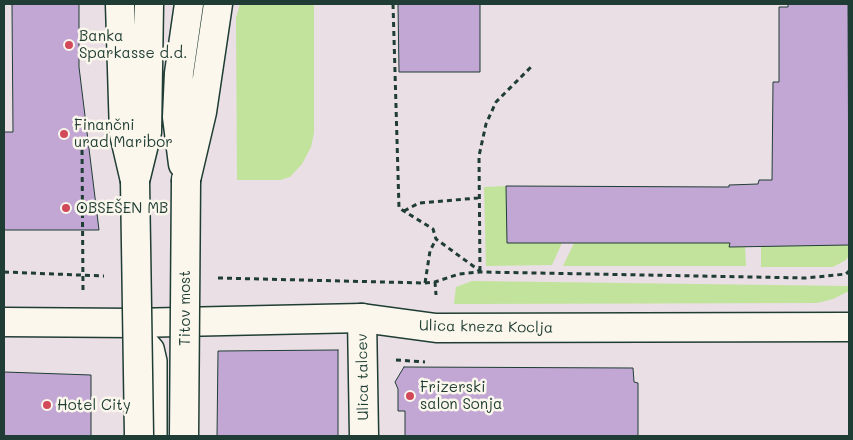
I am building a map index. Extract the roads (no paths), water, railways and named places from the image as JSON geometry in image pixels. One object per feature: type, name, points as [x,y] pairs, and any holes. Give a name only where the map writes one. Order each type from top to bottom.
[{"type":"main road","points":[[120,4],[124,134],[136,181]]},
{"type":"main road","points":[[139,436],[136,181],[147,132],[149,4]]},
{"type":"main road","points":[[186,180],[177,117],[179,73],[189,4]]},
{"type":"main road","points":[[186,180],[202,112],[213,25],[218,4]]},
{"type":"main road","name":"Titov most","points":[[184,436],[186,180]]},
{"type":"main road","name":"Ulica kneza Koclja","points":[[4,322],[133,323],[362,318],[436,328],[849,327]]},
{"type":"main road","name":"Ulica talcev","points":[[362,318],[364,436]]},
{"type":"lane","points":[[133,323],[150,342],[155,354],[157,436]]},
{"type":"place","name":"Banka Sparkasse d.d.","points":[[69,45]]},
{"type":"place","name":"Finančni urad Maribor","points":[[64,134]]},
{"type":"place","name":"OBSEŠEN MB","points":[[66,208]]},
{"type":"place","name":"Frizerski salon Sonja","points":[[410,396]]},
{"type":"place","name":"Hotel City","points":[[47,405]]}]
